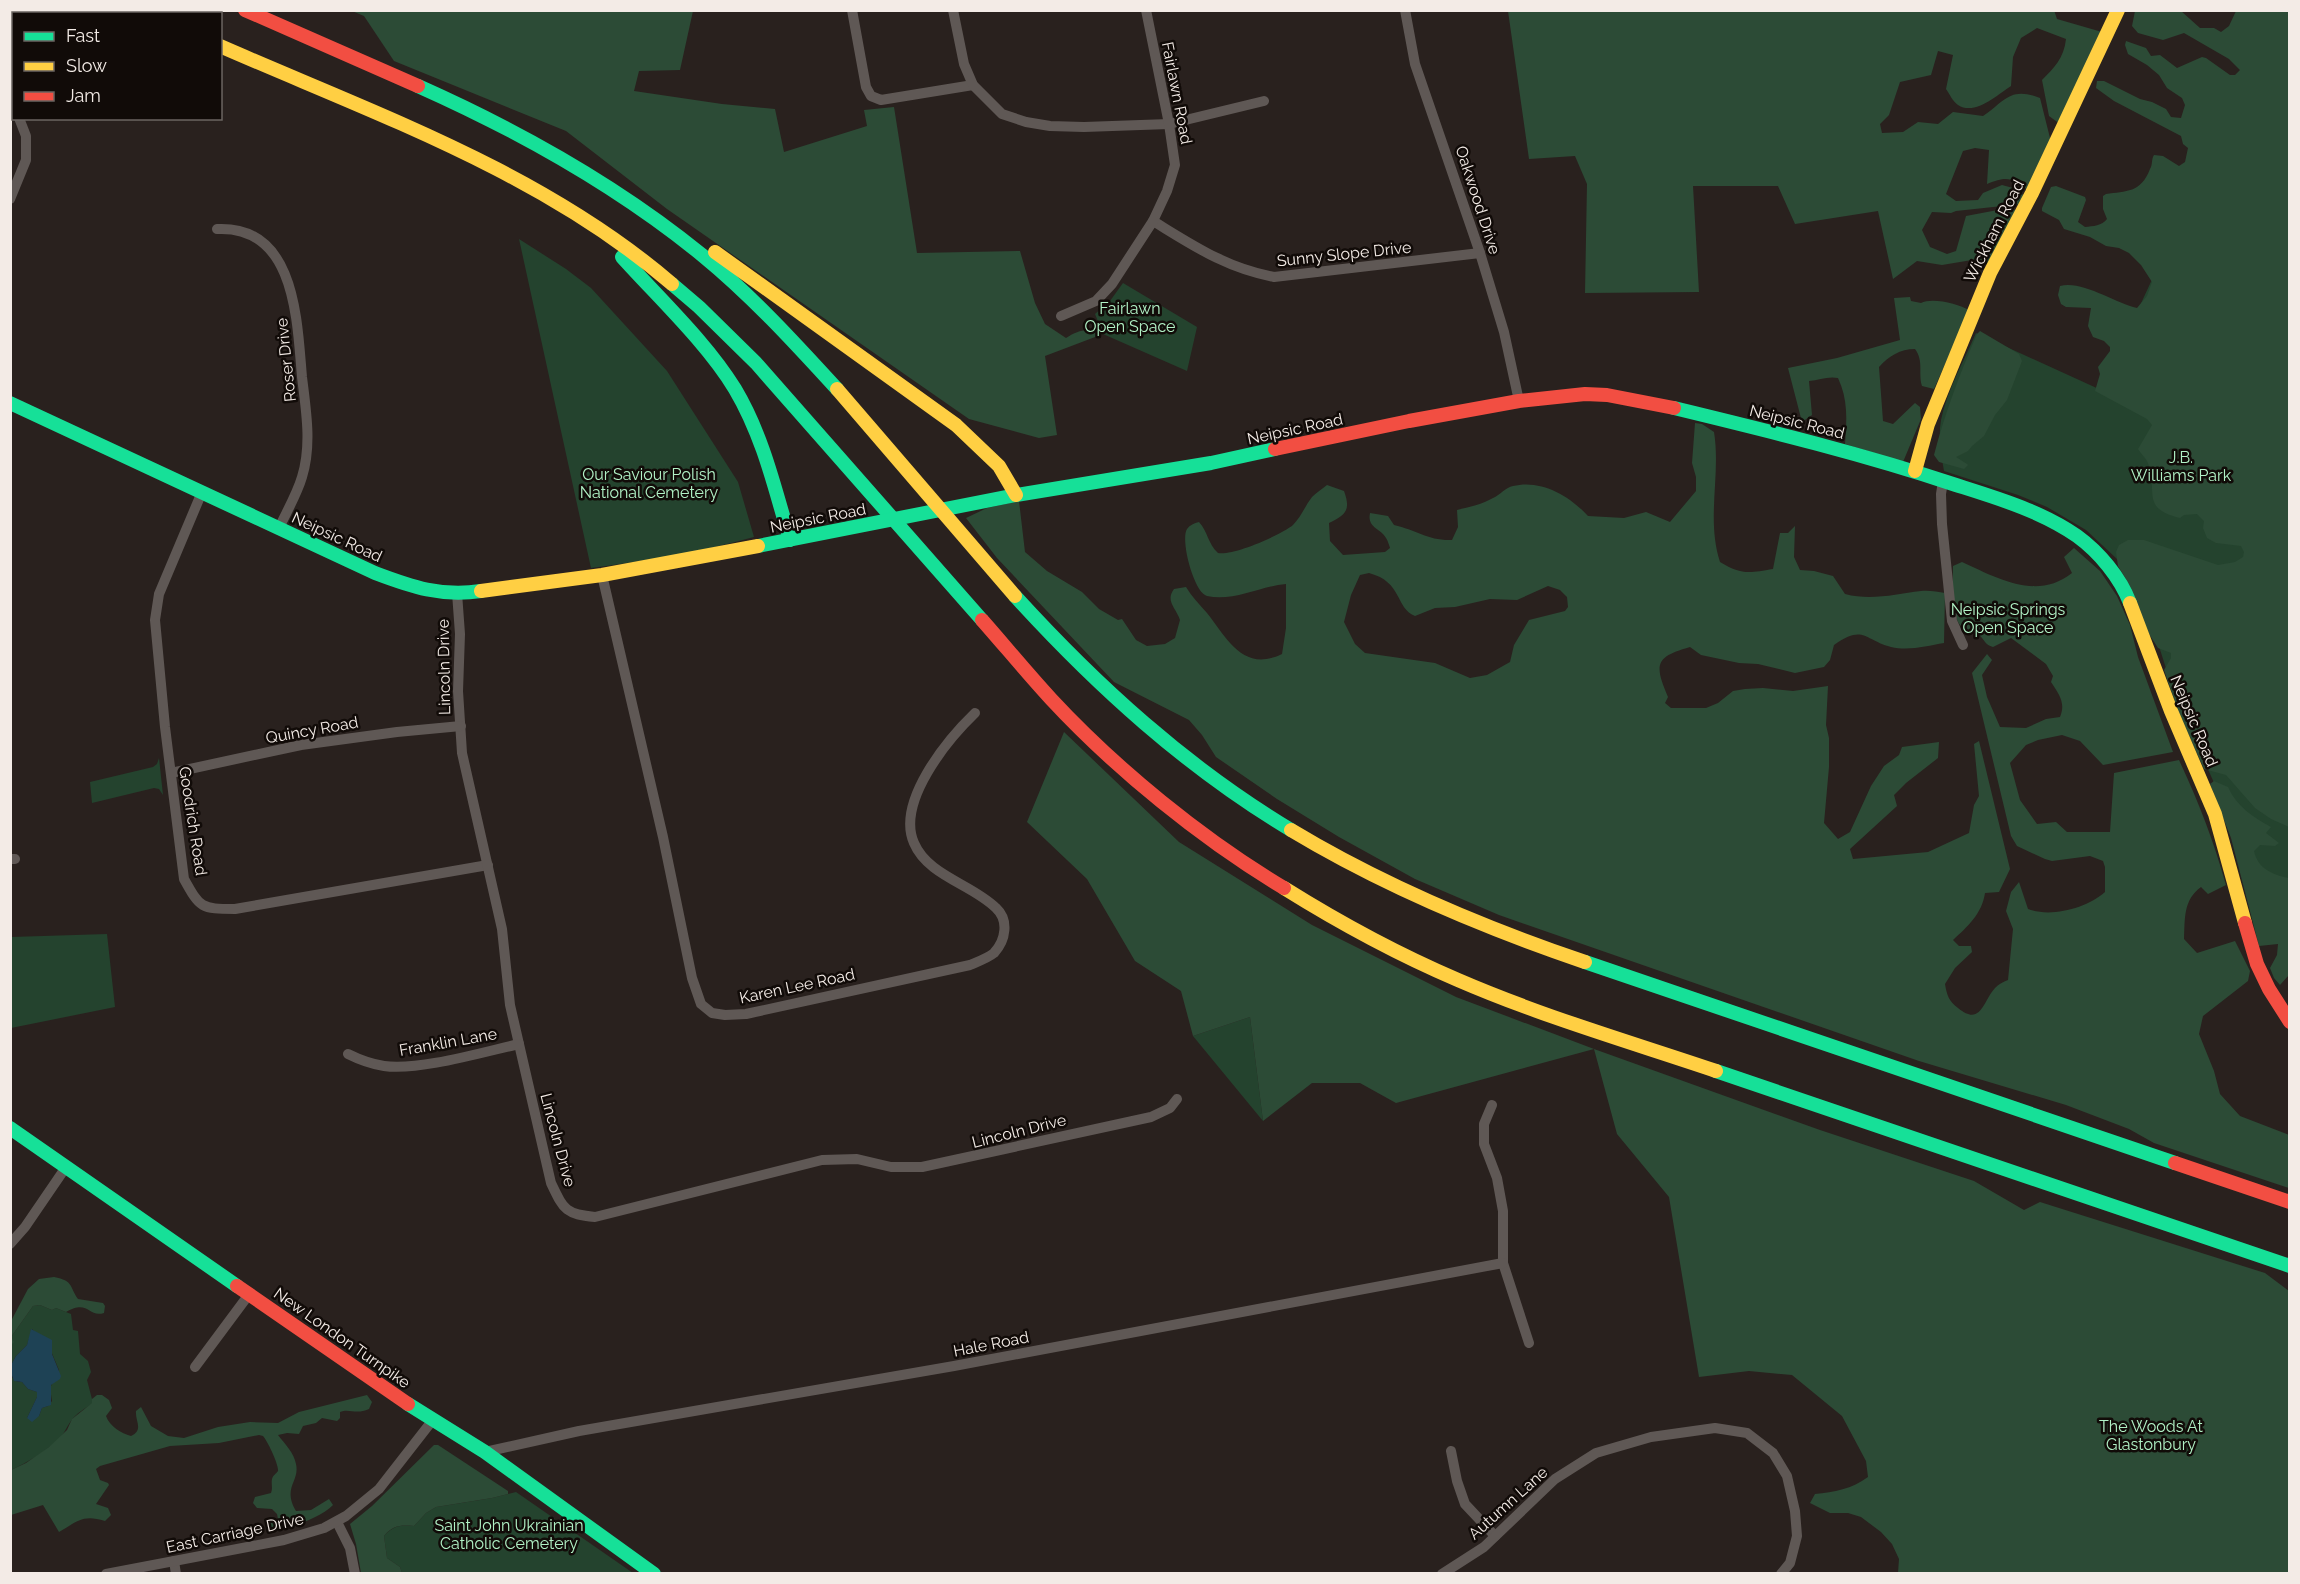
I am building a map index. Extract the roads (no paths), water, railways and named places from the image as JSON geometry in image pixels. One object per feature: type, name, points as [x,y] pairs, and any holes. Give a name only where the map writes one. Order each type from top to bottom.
[{"type":"main road","points":[[245,10],[432,92],[512,130],[584,170],[654,217],[726,259],[941,413],[968,435],[999,466],[1016,495]]},
{"type":"main road","name":"Wickham Road","points":[[1915,471],[1928,424],[1990,273],[2032,193],[2118,10]]},
{"type":"main road","points":[[222,47],[486,163],[542,192],[650,265],[717,324],[776,385],[1052,700],[1134,778],[1195,828],[1236,859],[1288,893],[1359,933],[1447,976],[1539,1011],[2289,1266]]},
{"type":"main road","points":[[654,217],[725,275],[766,314],[827,380],[1049,634],[1138,720],[1191,763],[1315,846],[1389,886],[1453,915],[1542,948],[2289,1202]]},
{"type":"main road","points":[[583,218],[592,231],[658,294],[731,383],[759,438],[781,503],[790,540]]},
{"type":"main road","name":"Neipsic Road","points":[[12,408],[202,492],[402,585],[427,591],[457,593],[602,575],[1016,495],[1211,464],[1409,421],[1519,401],[1585,394],[1634,398],[1798,438],[1915,471],[2014,504],[2062,528],[2084,542],[2101,557],[2121,584],[2138,619],[2171,711],[2215,814],[2257,964],[2289,1022]]},
{"type":"main road","name":"New London Turnpike","points":[[10,1128],[432,1421],[485,1452],[654,1574]]},
{"type":"street","points":[[852,10],[866,87],[871,96],[882,100],[973,85]]},
{"type":"street","points":[[953,10],[964,64],[973,85],[1002,114],[1026,122],[1050,126],[1084,127],[1170,124],[1264,101]]},
{"type":"street","name":"Fairlawn Road","points":[[1061,316],[1096,301],[1112,284],[1153,221],[1167,191],[1175,165],[1170,124],[1146,10]]},
{"type":"street","name":"Oakwood Drive","points":[[1405,10],[1415,64],[1480,253],[1504,332],[1519,401]]},
{"type":"street","points":[[10,199],[26,160],[26,136],[20,120]]},
{"type":"street","name":"Sunny Slope Drive","points":[[1153,221],[1222,262],[1253,273],[1274,277],[1480,253]]},
{"type":"street","name":"Roser Drive","points":[[218,229],[247,231],[268,246],[285,272],[295,303],[308,436],[302,477],[279,528]]},
{"type":"street","points":[[1943,482],[1942,524],[1952,621],[1963,645]]},
{"type":"street","name":"Goodrich Road","points":[[202,492],[159,594],[155,620],[184,879],[195,900],[208,909],[235,909],[488,866]]},
{"type":"street","name":"Karen Lee Road","points":[[602,575],[663,837],[692,978],[701,1004],[712,1013],[746,1014],[970,965],[993,954],[1003,939],[1005,924],[997,908],[926,861],[913,843],[910,817],[922,781],[953,734],[975,713]]},
{"type":"street","name":"Lincoln Drive","points":[[457,593],[460,634],[458,691],[462,753],[502,929],[510,1005],[551,1183],[562,1206],[574,1215],[596,1217],[822,1160],[857,1159],[891,1167],[922,1167],[969,1158],[1102,1126],[1151,1117],[1170,1108],[1177,1099]]},
{"type":"street","name":"Quincy Road","points":[[171,773],[301,745],[461,726]]},
{"type":"street","name":"Franklin Lane","points":[[348,1054],[364,1062],[385,1067],[412,1067],[519,1044]]},
{"type":"street","points":[[1492,1106],[1484,1124],[1484,1144],[1497,1178],[1503,1211],[1503,1263],[1529,1343]]},
{"type":"street","points":[[10,1244],[25,1227],[66,1167]]},
{"type":"street","name":"Hale Road","points":[[485,1452],[579,1431],[954,1366],[1503,1263]]},
{"type":"street","points":[[195,1367],[250,1293]]},
{"type":"street","name":"East Carriage Drive","points":[[106,1574],[284,1540],[337,1522],[379,1489],[432,1421]]},
{"type":"street","name":"Autumn Lane","points":[[1442,1574],[1484,1547],[1555,1479],[1596,1453],[1651,1437],[1714,1428],[1747,1433],[1773,1453],[1787,1476],[1796,1511],[1797,1536],[1790,1563],[1781,1574]]},
{"type":"street","points":[[1451,1450],[1457,1481],[1465,1504],[1495,1536]]},
{"type":"street","points":[[337,1522],[350,1548],[355,1574]]},
{"type":"street","points":[[174,1561],[176,1574]]},
{"type":"water","points":[[31,1329],[52,1340],[52,1354],[61,1376],[51,1385],[51,1405],[42,1408],[39,1416],[32,1422],[27,1418],[37,1392],[28,1389],[22,1382],[14,1381],[11,1373],[11,1365],[27,1345]]},
{"type":"park label","name":"Fairlawn Open Space","points":[[1130,317]]},
{"type":"park label","name":"J.B. Williams Park","points":[[2181,466]]},
{"type":"park label","name":"Our Saviour Polish National Cemetery","points":[[649,483]]},
{"type":"park label","name":"Neipsic Springs Open Space","points":[[2008,618]]},
{"type":"park label","name":"The Woods At Glastonbury","points":[[2151,1435]]},
{"type":"park label","name":"Saint John Ukrainian Catholic Cemetery","points":[[509,1534]]}]
